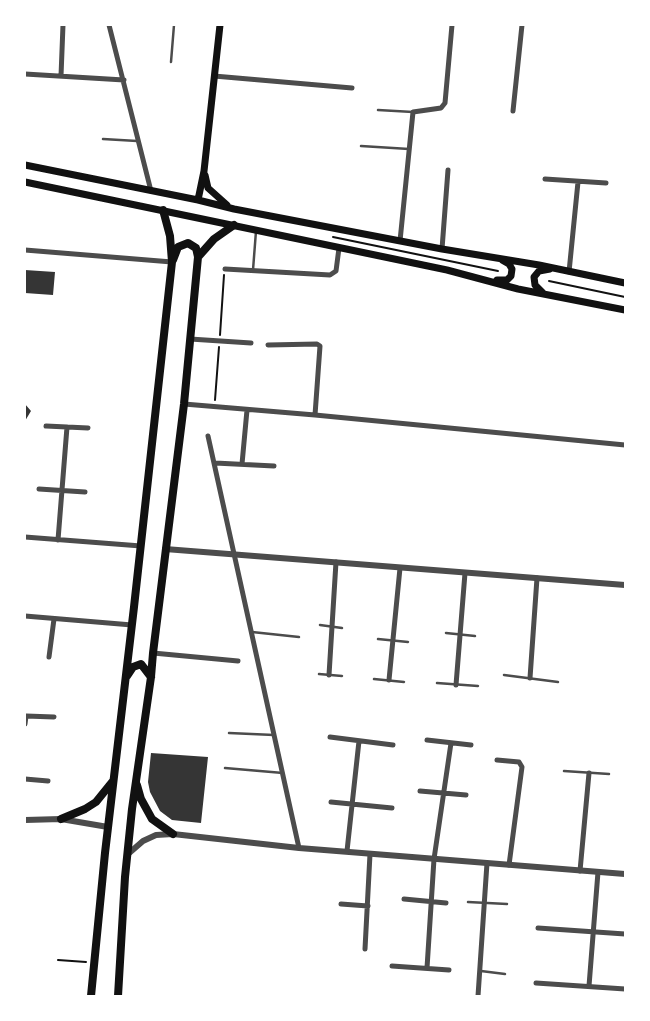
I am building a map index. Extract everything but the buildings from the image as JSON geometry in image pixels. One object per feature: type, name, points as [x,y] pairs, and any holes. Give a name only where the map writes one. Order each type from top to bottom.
[{"type":"main road","points":[[198,200],[204,171],[220,25]]},
{"type":"main road","points":[[25,165],[234,209],[442,249],[497,257],[625,283]]},
{"type":"main road","points":[[204,171],[208,188],[221,201],[234,209]]},
{"type":"main road","points":[[25,182],[256,229],[543,294],[623,310]]},
{"type":"main road","points":[[91,996],[108,826],[172,262],[170,236],[163,210]]},
{"type":"main road","points":[[198,257],[214,239],[234,225]]},
{"type":"main road","points":[[118,996],[128,854],[184,404],[198,257],[196,248],[188,243],[178,247],[172,262]]},
{"type":"main road","points":[[491,281],[507,280],[511,276],[512,269],[509,264],[497,257]]},
{"type":"main road","points":[[543,294],[535,285],[534,278],[539,271],[552,268]]},
{"type":"main road","points":[[126,677],[133,668],[141,664],[151,678]]},
{"type":"main road","points":[[61,820],[96,802],[113,782]]},
{"type":"main road","points":[[136,782],[141,798],[152,818],[173,834]]},
{"type":"street","points":[[61,76],[63,25]]},
{"type":"street","points":[[109,25],[151,191]]},
{"type":"street","points":[[400,241],[413,112],[441,108],[445,103],[452,25]]},
{"type":"street","points":[[512,111],[522,25]]},
{"type":"street","points":[[25,74],[124,80]]},
{"type":"street","points":[[214,76],[352,88]]},
{"type":"street","points":[[442,249],[448,170]]},
{"type":"street","points":[[545,179],[606,183]]},
{"type":"street","points":[[569,272],[578,182]]},
{"type":"street","points":[[225,269],[330,275],[336,271],[339,248]]},
{"type":"street","points":[[25,250],[172,262]]},
{"type":"street","points":[[190,339],[251,342]]},
{"type":"street","points":[[268,345],[317,344],[320,346],[315,415]]},
{"type":"street","points":[[184,404],[625,445]]},
{"type":"street","points":[[242,464],[247,410]]},
{"type":"street","points":[[46,426],[88,428]]},
{"type":"street","points":[[58,540],[67,427]]},
{"type":"street","points":[[208,436],[299,848]]},
{"type":"street","points":[[214,463],[274,466]]},
{"type":"street","points":[[39,489],[85,492]]},
{"type":"street","points":[[25,537],[141,546]]},
{"type":"street","points":[[165,549],[235,556],[336,562],[625,585]]},
{"type":"street","points":[[329,675],[336,562]]},
{"type":"street","points":[[389,680],[400,568]]},
{"type":"street","points":[[456,685],[465,573]]},
{"type":"street","points":[[530,678],[537,578]]},
{"type":"street","points":[[25,616],[132,625]]},
{"type":"street","points":[[50,657],[54,619]]},
{"type":"street","points":[[153,653],[238,661]]},
{"type":"street","points":[[25,724],[26,716],[54,717]]},
{"type":"street","points":[[330,737],[393,745]]},
{"type":"street","points":[[427,740],[471,745]]},
{"type":"street","points":[[347,852],[359,741]]},
{"type":"street","points":[[427,968],[434,859],[450,743]]},
{"type":"street","points":[[497,760],[519,762],[522,767],[509,865]]},
{"type":"street","points":[[580,871],[588,773]]},
{"type":"street","points":[[25,779],[48,781]]},
{"type":"street","points":[[420,791],[466,795]]},
{"type":"street","points":[[331,802],[392,808]]},
{"type":"street","points":[[25,820],[61,820],[108,826]]},
{"type":"street","points":[[128,854],[143,841],[156,835],[173,834],[299,848],[625,874]]},
{"type":"street","points":[[365,949],[370,854]]},
{"type":"street","points":[[478,996],[487,863]]},
{"type":"street","points":[[589,986],[598,872]]},
{"type":"street","points":[[404,899],[446,903]]},
{"type":"street","points":[[341,904],[368,906]]},
{"type":"street","points":[[538,928],[625,934]]},
{"type":"street","points":[[392,966],[449,970]]},
{"type":"street","points":[[536,983],[625,989]]},
{"type":"lane","points":[[171,62],[174,25]]},
{"type":"lane","points":[[378,110],[413,112]]},
{"type":"lane","points":[[103,139],[139,141]]},
{"type":"lane","points":[[361,146],[409,149]]},
{"type":"lane","points":[[253,271],[256,229]]},
{"type":"lane","points":[[320,625],[342,628]]},
{"type":"lane","points":[[250,632],[299,636]]},
{"type":"lane","points":[[446,633],[475,636]]},
{"type":"lane","points":[[378,639],[408,642]]},
{"type":"lane","points":[[318,674],[342,676]]},
{"type":"lane","points":[[504,675],[558,682]]},
{"type":"lane","points":[[374,679],[404,682]]},
{"type":"lane","points":[[437,683],[478,686]]},
{"type":"lane","points":[[229,733],[274,735]]},
{"type":"lane","points":[[224,768],[283,773]]},
{"type":"lane","points":[[564,771],[608,774]]},
{"type":"lane","points":[[468,902],[507,904]]},
{"type":"lane","points":[[480,971],[505,974]]},
{"type":"path","points":[[550,282],[625,297]]},
{"type":"path","points":[[58,960],[94,962]]}]
